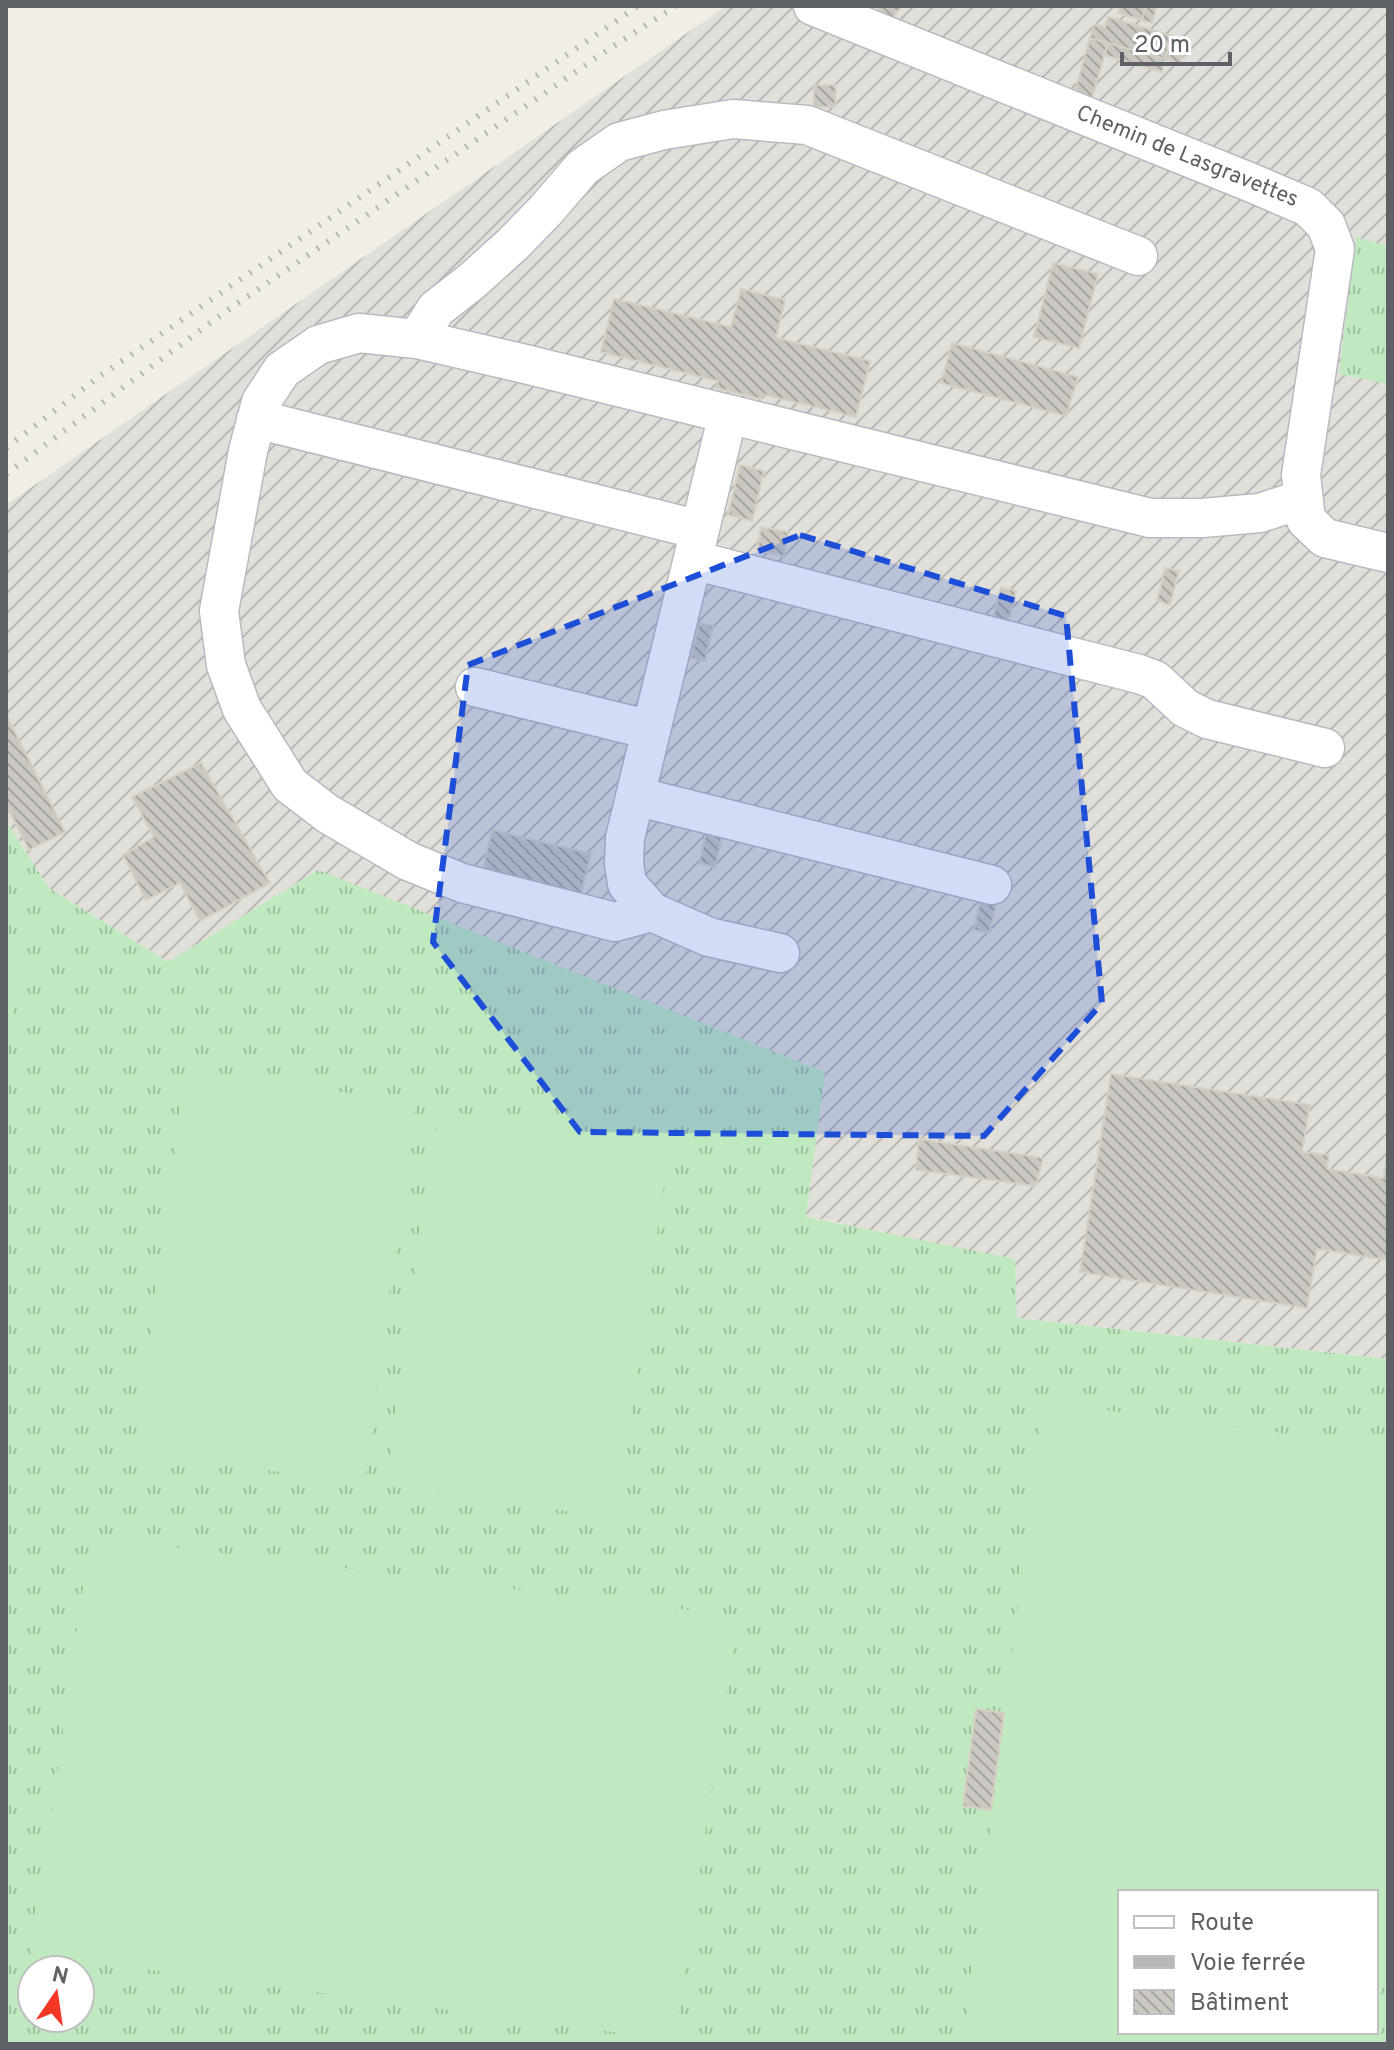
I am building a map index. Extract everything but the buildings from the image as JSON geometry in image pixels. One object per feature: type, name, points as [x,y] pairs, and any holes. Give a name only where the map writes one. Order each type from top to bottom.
[{"type":"street","name":"Chemin de Lasgravettes","points":[[813,6],[1308,207],[1326,225],[1335,249],[1301,475],[1306,520],[1325,538],[1388,553]]},
{"type":"street","points":[[417,339],[436,309],[513,244],[583,167],[619,142],[664,130],[733,119],[807,125],[1138,256]]},
{"type":"street","points":[[652,912],[615,922],[462,883],[408,861],[328,814],[290,785],[242,709],[226,665],[219,611],[248,451],[261,402],[282,370],[318,345],[359,333],[417,339],[1150,518],[1260,513],[1303,499]]},
{"type":"street","points":[[728,414],[625,838],[624,863],[627,884],[652,912],[709,937],[780,953]]},
{"type":"street","points":[[256,419],[1139,674],[1155,680],[1185,708],[1207,719],[1325,748]]},
{"type":"street","points":[[475,687],[651,730]]},
{"type":"street","points":[[635,796],[992,885]]},
{"type":"highlighted area","points":[[800,535],[1066,616],[1102,1003],[984,1136],[580,1132],[433,942],[468,665]]},
{"type":"shaded area","points":[[726,6],[1388,6],[1388,1359],[1017,1318],[841,1223],[806,1217],[318,870],[168,962],[49,888],[6,821],[6,505]]},
{"type":"green space","points":[[1356,237],[1388,246],[1388,384],[1339,374]]},
{"type":"green space","points":[[6,821],[49,888],[168,962],[318,870],[825,1072],[806,1217],[1015,1259],[1017,1318],[1388,1359],[1388,2044],[6,2044]]},
{"type":"green space","points":[[6,949],[22,951],[6,1065]]},
{"type":"green space","points":[[187,1071],[415,1102],[364,1483],[136,1453]]},
{"type":"green space","points":[[439,1110],[670,1143],[617,1518],[386,1486]]},
{"type":"green space","points":[[1043,1402],[1388,1447],[1388,1936],[1378,2019],[1378,1890],[1118,1890],[1118,2034],[1376,2034],[1375,2044],[964,2044]]},
{"type":"green space","points":[[90,1537],[738,1616],[674,2040],[96,1963],[96,1954],[32,1954]]},
{"type":"railway","points":[[6,448],[100,376],[638,6]]},
{"type":"railway","points":[[6,474],[225,312],[676,6]]}]
